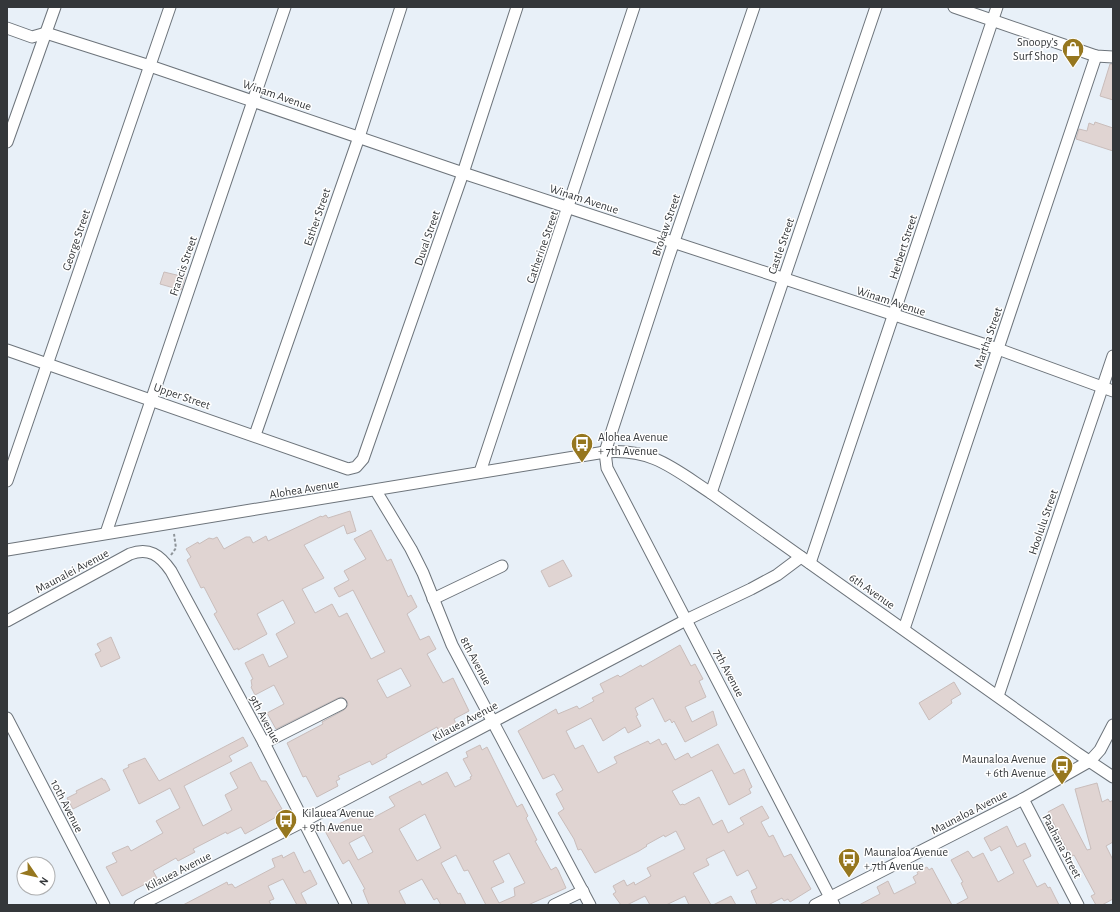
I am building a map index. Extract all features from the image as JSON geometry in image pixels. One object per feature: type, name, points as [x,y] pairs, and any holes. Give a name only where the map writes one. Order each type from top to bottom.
[{"type":"street","points":[[7,142],[54,7]]},
{"type":"street","name":"George Street","points":[[7,481],[170,7]]},
{"type":"street","name":"Francis Street","points":[[106,533],[285,7]]},
{"type":"street","name":"Esther Street","points":[[255,435],[359,137],[401,7]]},
{"type":"street","name":"Duval Street","points":[[348,470],[356,467],[363,459],[463,173],[517,7]]},
{"type":"street","name":"Catherine Street","points":[[480,472],[569,208],[634,7]]},
{"type":"street","name":"Brokaw Street","points":[[605,452],[754,7]]},
{"type":"street","name":"Castle Street","points":[[711,493],[876,7]]},
{"type":"street","points":[[954,7],[1096,56],[1113,57]]},
{"type":"street","name":"Herbert Street","points":[[805,560],[890,328],[892,315],[997,7]]},
{"type":"street","points":[[7,28],[32,37],[46,33]]},
{"type":"street","name":"Winam Avenue","points":[[46,33],[150,66],[463,173],[998,349],[1108,389]]},
{"type":"street","name":"Martha Street","points":[[904,629],[1096,56]]},
{"type":"street","name":"Upper Street","points":[[7,350],[255,435],[348,470]]},
{"type":"street","name":"Hoolulu Street","points":[[998,696],[1108,389],[1113,356]]},
{"type":"street","name":"6th Avenue","points":[[605,452],[621,451],[654,457],[711,493],[1113,777]]},
{"type":"street","name":"Alohea Avenue","points":[[7,550],[173,522],[376,491],[480,472],[605,452]]},
{"type":"street","name":"7th Avenue","points":[[605,452],[607,468],[832,901]]},
{"type":"street","name":"8th Avenue","points":[[376,491],[411,549],[452,645],[590,905]]},
{"type":"street","name":"Maunalei Avenue","points":[[7,621],[130,554],[137,552],[152,552]]},
{"type":"street","name":"9th Avenue","points":[[152,552],[159,556],[171,571],[264,743],[346,905]]},
{"type":"street","name":"Kilauea Avenue","points":[[140,905],[304,821],[686,620],[805,560]]},
{"type":"street","points":[[433,599],[502,566]]},
{"type":"street","points":[[264,743],[340,704]]},
{"type":"street","name":"10th Avenue","points":[[7,718],[104,905]]},
{"type":"street","points":[[1090,761],[1100,750],[1113,725]]},
{"type":"street","name":"Maunaloa Avenue","points":[[815,905],[832,901],[1023,799],[1090,761]]},
{"type":"street","name":"Paahana Street","points":[[1023,799],[1078,905]]},
{"type":"street","points":[[554,905],[582,891]]},
{"type":"path","points":[[173,522],[176,548]]},
{"type":"building","points":[[1110,64],[1113,64],[1113,100],[1100,96]]},
{"type":"building","points":[[1095,122],[1113,128],[1113,151],[1076,139],[1079,129],[1087,131],[1089,123],[1094,125]]},
{"type":"building","points":[[164,272],[185,277],[181,290],[160,284]]},
{"type":"building","points":[[350,511],[356,531],[347,534],[344,525],[304,545],[324,578],[302,589],[315,613],[332,604],[339,617],[347,613],[371,659],[385,652],[353,590],[339,597],[334,588],[349,580],[344,571],[366,559],[354,539],[371,530],[387,561],[391,559],[408,597],[411,595],[417,607],[407,614],[420,640],[429,636],[436,649],[427,654],[443,683],[453,678],[469,711],[454,719],[456,724],[439,732],[437,727],[386,755],[387,757],[372,765],[370,761],[338,776],[340,779],[336,781],[338,786],[317,797],[306,776],[303,777],[287,743],[323,724],[322,722],[344,710],[348,705],[347,701],[342,697],[338,698],[276,729],[267,713],[284,704],[274,685],[255,695],[251,687],[251,680],[253,679],[245,663],[263,654],[269,667],[288,657],[276,634],[295,623],[283,600],[257,614],[267,634],[238,650],[238,648],[234,650],[214,614],[217,612],[204,587],[201,588],[187,560],[191,557],[186,549],[198,542],[199,544],[209,538],[213,539],[217,537],[224,549],[246,537],[250,537],[253,543],[266,536],[268,541],[321,516],[326,515],[328,518]],"holes":[[[401,668],[411,686],[387,698],[377,680]]]},
{"type":"building","points":[[563,560],[572,576],[549,587],[541,571]]},
{"type":"building","points":[[111,637],[120,658],[101,667],[95,654],[101,651],[97,644]]},
{"type":"building","points":[[680,645],[691,666],[695,664],[703,679],[699,681],[706,697],[685,707],[692,722],[713,711],[717,725],[685,742],[674,721],[672,723],[670,719],[665,722],[653,698],[635,708],[638,715],[636,716],[641,726],[628,733],[625,727],[603,741],[591,718],[566,731],[575,749],[583,745],[598,773],[617,763],[614,757],[648,741],[650,744],[659,739],[662,745],[666,743],[675,760],[688,753],[691,758],[718,744],[734,774],[744,769],[752,787],[749,789],[751,793],[729,805],[712,770],[672,791],[680,805],[684,805],[699,797],[713,825],[722,820],[728,833],[744,824],[740,818],[762,806],[769,818],[761,822],[769,837],[773,835],[784,857],[791,854],[811,889],[790,902],[788,899],[784,901],[782,898],[768,905],[757,905],[751,891],[757,888],[748,870],[737,876],[724,850],[706,859],[709,865],[693,873],[711,905],[689,905],[685,896],[666,905],[650,905],[645,896],[627,905],[621,905],[613,894],[616,892],[613,886],[624,880],[627,886],[634,882],[635,885],[651,876],[647,868],[685,849],[676,831],[665,837],[664,835],[646,845],[647,846],[639,851],[595,873],[581,849],[578,850],[574,839],[558,813],[564,809],[556,794],[563,790],[554,774],[543,779],[518,731],[556,709],[558,714],[577,706],[579,709],[594,701],[592,698],[604,692],[600,684],[618,675],[620,677],[641,665],[642,667]]},
{"type":"building","points":[[954,682],[961,694],[951,700],[952,703],[929,720],[919,703]]},
{"type":"building","points":[[243,737],[248,746],[229,756],[232,761],[184,786],[203,826],[232,810],[225,795],[238,788],[230,773],[251,762],[261,781],[266,781],[282,809],[276,812],[278,816],[245,834],[241,827],[227,834],[226,832],[193,849],[195,852],[178,861],[176,858],[153,871],[157,878],[122,896],[106,867],[117,862],[112,853],[128,846],[131,851],[163,833],[156,821],[180,808],[170,788],[139,804],[123,770],[129,767],[128,765],[145,758],[159,781]]},
{"type":"building","points":[[480,745],[482,750],[487,747],[517,807],[522,804],[528,816],[526,818],[537,840],[535,841],[551,870],[556,867],[566,888],[528,905],[486,905],[468,870],[464,871],[456,855],[441,863],[458,894],[460,893],[466,905],[441,905],[437,898],[434,900],[422,879],[399,891],[406,905],[369,905],[363,890],[365,889],[349,860],[343,864],[325,831],[359,814],[361,818],[367,817],[369,820],[395,806],[389,797],[420,781],[422,785],[447,772],[455,787],[471,779],[470,777],[472,776],[463,759],[468,757],[466,752]],"holes":[[[425,814],[441,848],[417,861],[399,829]],[[364,835],[373,852],[358,860],[349,843]],[[509,853],[525,883],[514,888],[515,896],[499,903],[491,888],[504,882],[493,861]]]},
{"type":"building","points":[[102,778],[105,780],[110,790],[73,809],[67,798],[77,793],[76,791]]},
{"type":"building","points":[[1097,783],[1102,802],[1108,799],[1110,802],[1113,800],[1113,842],[1106,846],[1113,860],[1113,899],[1102,905],[1096,905],[1091,896],[1095,894],[1074,855],[1071,857],[1048,812],[1063,804],[1087,850],[1091,849],[1075,789]]},
{"type":"building","points":[[1007,826],[1017,847],[1025,843],[1031,856],[1023,860],[1037,887],[1045,883],[1048,888],[1050,887],[1059,905],[955,905],[968,898],[961,883],[963,882],[951,860],[968,851],[973,858],[983,853],[998,882],[1014,873],[1000,846],[991,851],[984,838]]},
{"type":"building","points":[[294,852],[304,873],[310,870],[317,884],[301,893],[307,905],[297,905],[283,879],[268,886],[274,899],[269,901],[271,905],[183,905],[227,882],[228,885],[232,884],[235,888],[275,867],[272,859],[282,855],[283,858]]},
{"type":"building","points":[[927,867],[929,870],[932,868],[952,905],[859,905],[880,894],[877,887],[888,881],[894,894],[916,883],[913,877],[918,874],[917,872]]},
{"type":"building","points":[[731,896],[736,905],[713,905]]},
{"type":"place","name":"Snoopy’s Surf Shop","points":[[1073,68]]},
{"type":"place","name":"Alohea Avenue + 7th Avenue","points":[[582,464]]},
{"type":"place","name":"Maunaloa Avenue + 6th Avenue","points":[[1062,786]]},
{"type":"place","name":"Kilauea Avenue + 9th Avenue","points":[[286,840]]},
{"type":"place","name":"Maunaloa Avenue + 7th Avenue","points":[[849,878]]}]
